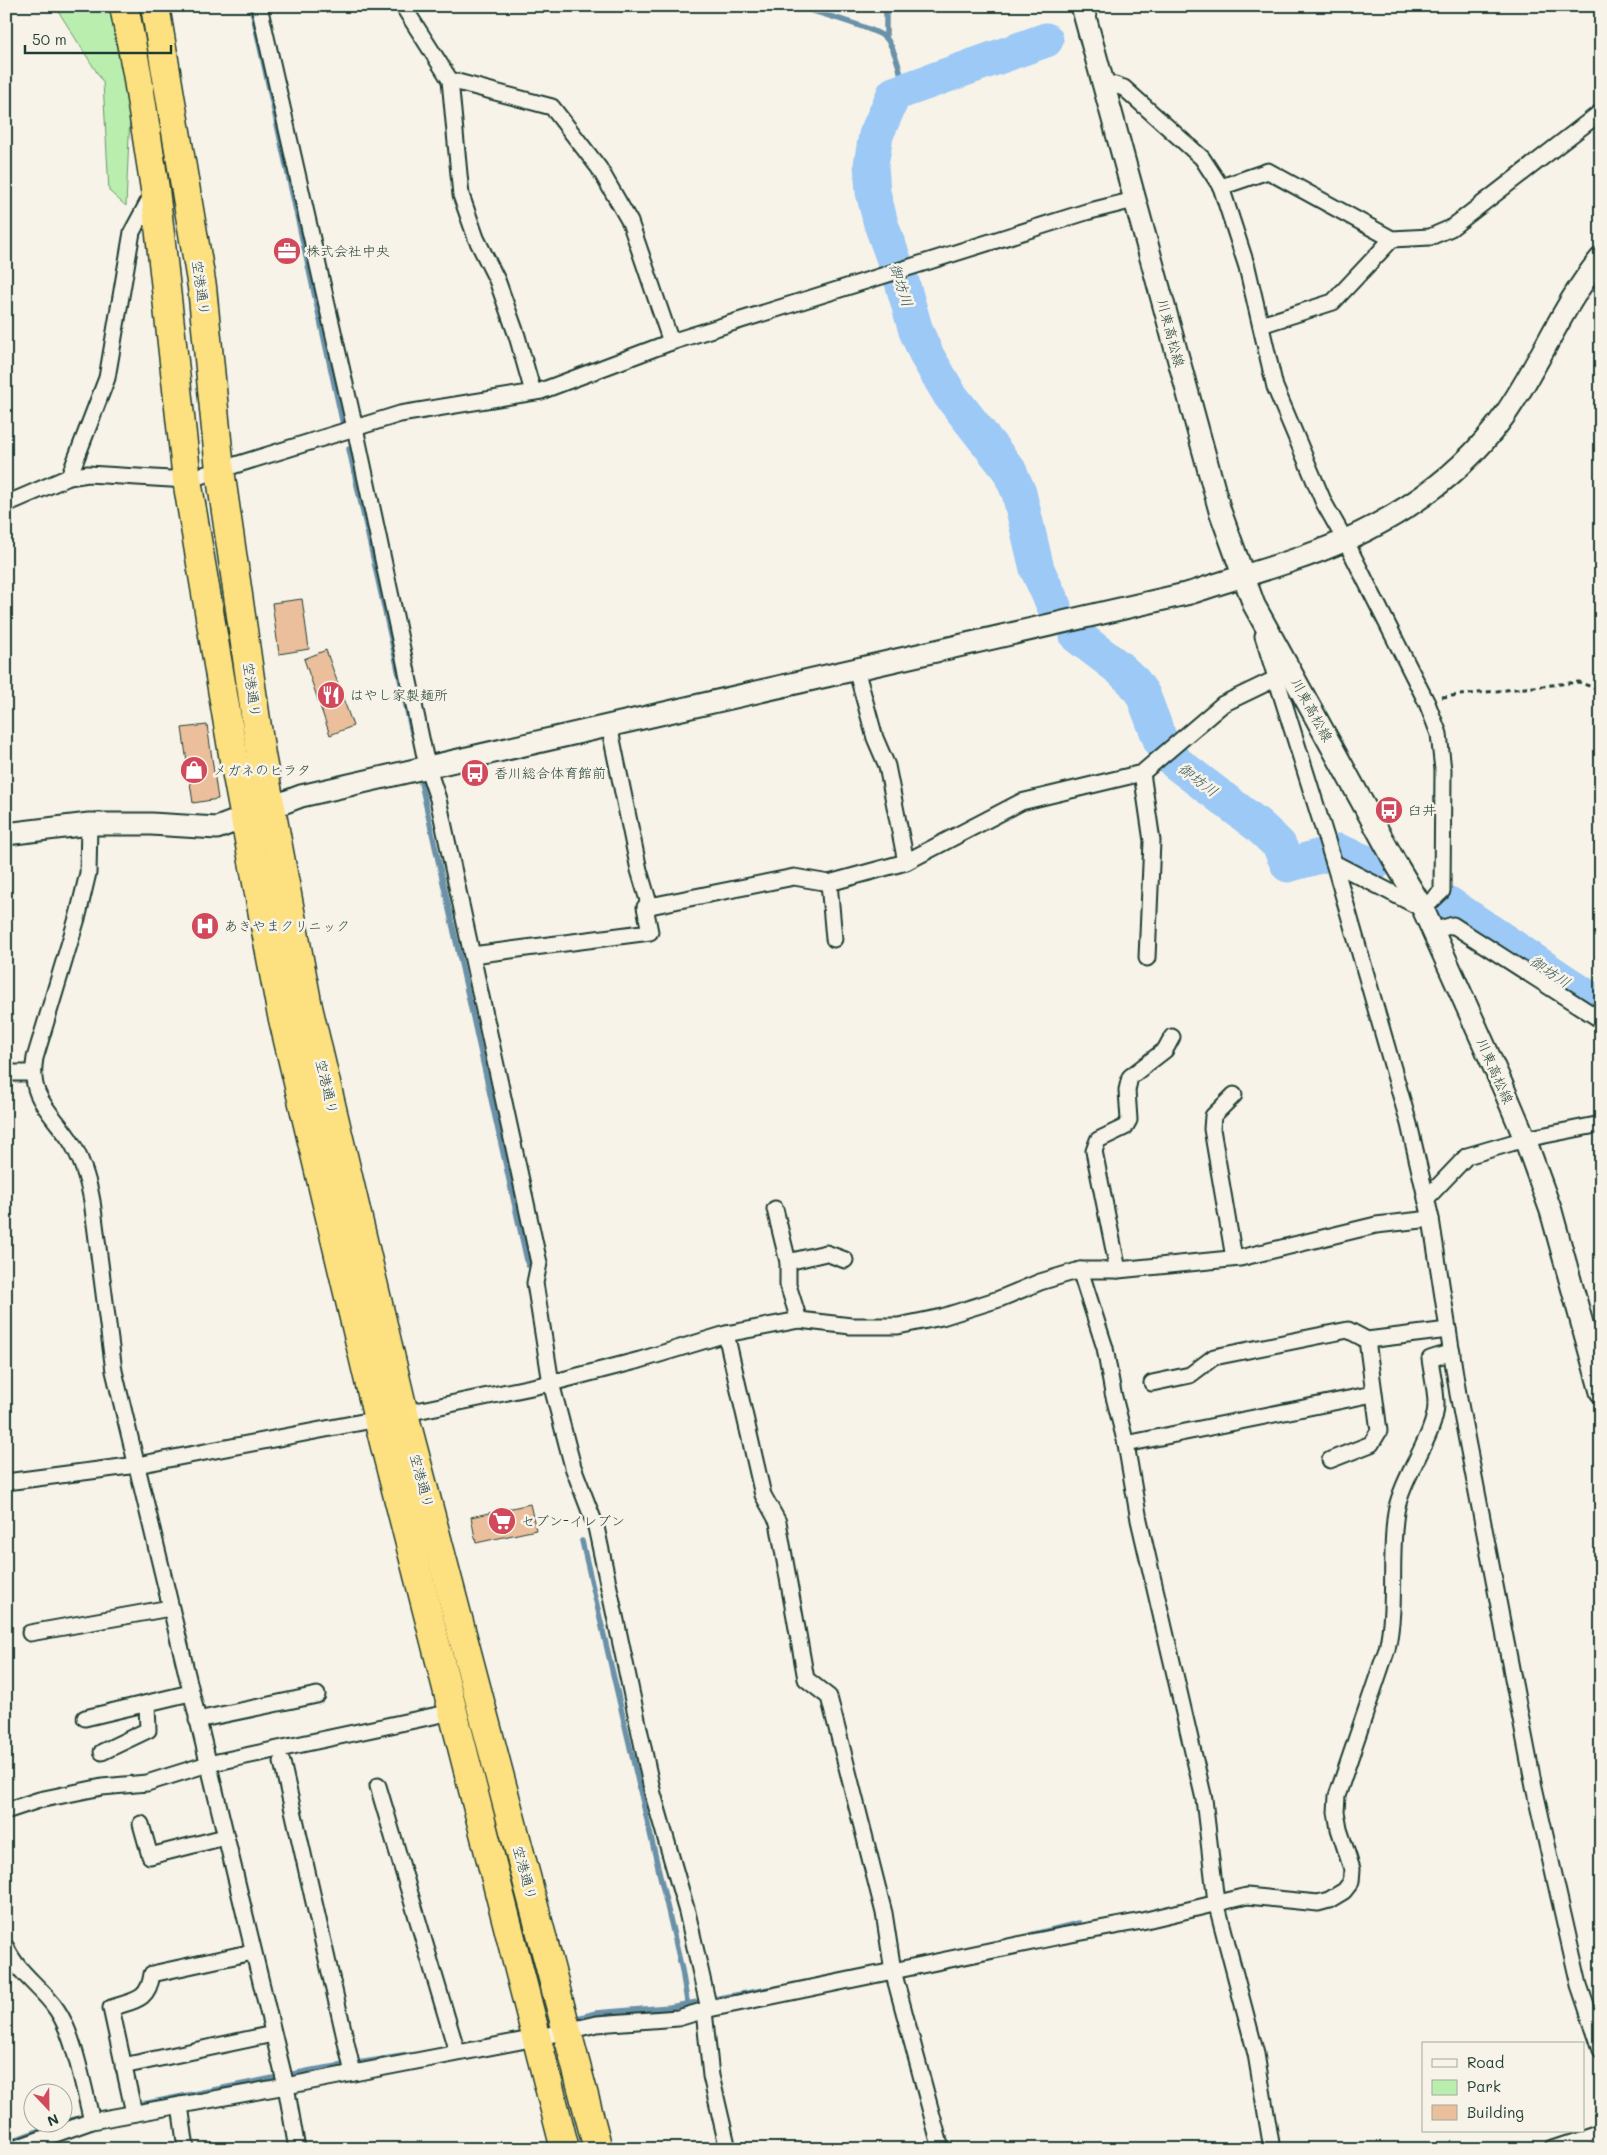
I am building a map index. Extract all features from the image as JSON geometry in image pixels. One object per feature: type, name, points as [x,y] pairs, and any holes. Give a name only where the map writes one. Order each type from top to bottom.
[{"type":"highway","name":"空港通り","points":[[124,6],[155,189],[187,480],[245,817],[281,1011],[378,1419],[565,2149]]},
{"type":"highway","name":"空港通り","points":[[155,6],[202,288],[220,470],[270,807],[308,1007],[404,1414],[598,2149]]},
{"type":"street","points":[[259,6],[355,428],[427,766],[438,799],[539,1263],[535,1283],[551,1383],[573,1467],[596,1527],[653,1794],[687,1912],[707,2010],[712,2076],[728,2149]]},
{"type":"street","points":[[403,6],[450,80],[461,195],[476,238],[497,280],[517,336],[533,392]]},
{"type":"street","name":"川東高松線","points":[[1082,6],[1220,511],[1242,575],[1254,605],[1395,862],[1423,908],[1525,1139],[1551,1211],[1601,1392]]},
{"type":"street","points":[[450,80],[552,107],[599,168],[630,222],[671,342]]},
{"type":"street","points":[[1102,81],[1124,88],[1202,158],[1221,187],[1247,267],[1275,387],[1324,503],[1345,540],[1427,703],[1439,734],[1443,770],[1442,892],[1423,908],[1334,863]]},
{"type":"street","points":[[1221,187],[1268,171],[1392,239],[1430,237],[1451,228],[1601,112]]},
{"type":"street","points":[[69,477],[107,378],[132,232],[155,189]]},
{"type":"street","points":[[6,504],[69,477],[88,474],[187,480],[400,414],[541,391],[671,342],[1086,212],[1134,200]]},
{"type":"street","points":[[1261,325],[1333,302],[1392,239]]},
{"type":"street","points":[[6,834],[88,824],[151,824],[217,828],[301,796],[1190,593],[1288,562],[1345,540],[1396,514],[1438,485],[1474,454],[1503,417],[1528,380],[1585,277],[1601,258]]},
{"type":"street","points":[[1254,605],[1334,863],[1409,1124],[1431,1219],[1458,1394],[1534,1787],[1579,1985],[1601,2050]]},
{"type":"street","points":[[856,669],[875,738],[887,766],[906,862]]},
{"type":"street","points":[[472,955],[650,932],[645,908],[794,877],[829,884],[906,862],[1021,802],[1142,773],[1223,704],[1277,678]]},
{"type":"street","points":[[609,725],[639,870],[650,907]]},
{"type":"street","points":[[1142,773],[1152,840],[1147,958]]},
{"type":"street","points":[[88,824],[86,881],[32,1074],[36,1091],[43,1104],[69,1139],[87,1176],[92,1201],[114,1372],[286,2086],[298,2149]]},
{"type":"street","points":[[829,884],[834,939]]},
{"type":"street","points":[[1433,931],[1453,924],[1601,1020]]},
{"type":"street","points":[[1118,1270],[1094,1152],[1098,1140],[1125,1127],[1129,1120],[1127,1090],[1130,1077],[1165,1050],[1172,1037]]},
{"type":"street","points":[[6,1073],[32,1074]]},
{"type":"street","points":[[1234,1095],[1213,1116],[1212,1129],[1234,1258]]},
{"type":"street","points":[[1426,1199],[1467,1156],[1525,1139],[1601,1124]]},
{"type":"street","points":[[775,1209],[788,1262],[788,1285],[800,1320]]},
{"type":"street","points":[[6,1482],[137,1465],[404,1414],[551,1383],[640,1360],[726,1334],[800,1320],[851,1326],[898,1326],[942,1317],[1040,1282],[1080,1270],[1118,1270],[1234,1258],[1376,1225],[1431,1219]]},
{"type":"street","points":[[788,1262],[826,1253],[845,1260]]},
{"type":"street","points":[[1080,1270],[1105,1348],[1140,1520],[1204,1799],[1216,1902],[1256,2054],[1272,2149]]},
{"type":"street","points":[[1152,1383],[1190,1375],[1214,1357],[1348,1330],[1367,1340],[1448,1330]]},
{"type":"street","points":[[726,1334],[763,1495],[778,1522],[806,1679],[829,1697],[884,1912],[893,1971],[941,2149]]},
{"type":"street","points":[[1330,1460],[1371,1444],[1379,1431],[1367,1340]]},
{"type":"street","points":[[13,2149],[92,2121],[536,2038],[597,2024],[678,2018],[707,2010],[893,1971],[1142,1921],[1247,1896],[1318,1903],[1329,1900],[1344,1891],[1351,1882],[1352,1869],[1339,1829],[1336,1812],[1337,1796],[1388,1649],[1392,1629],[1391,1558],[1396,1510],[1406,1479],[1432,1427],[1436,1405],[1430,1359],[1452,1352]]},
{"type":"street","points":[[1126,1444],[1373,1394]]},
{"type":"street","points":[[30,1633],[170,1608]]},
{"type":"street","points":[[85,1718],[190,1693]]},
{"type":"street","points":[[197,1720],[317,1696]]},
{"type":"street","points":[[102,1752],[148,1730],[147,1704]]},
{"type":"street","points":[[6,1811],[39,1800],[102,1787],[148,1783],[208,1764],[452,1712]]},
{"type":"street","points":[[282,1762],[353,2073]]},
{"type":"street","points":[[378,1786],[457,2052]]},
{"type":"street","points":[[141,1824],[150,1856],[225,1837]]},
{"type":"street","points":[[6,1947],[16,1966],[46,1995],[58,2011],[68,2032],[92,2121]]},
{"type":"street","points":[[134,2113],[111,2008],[142,1997],[150,1989],[152,1974],[253,1952]]},
{"type":"street","points":[[123,2066],[273,2034]]},
{"type":"street","points":[[180,2105],[186,2149]]},
{"type":"street","points":[[1553,2149],[1601,2133]]},
{"type":"path","points":[[1427,703],[1444,697],[1579,682],[1601,691]]},
{"type":"green space","points":[[55,6],[113,6],[131,89],[126,206],[109,191],[103,82]]},
{"type":"building","points":[[302,599],[309,649],[279,654],[272,603]]},
{"type":"building","points":[[326,650],[353,726],[330,735],[304,659]]},
{"type":"building","points":[[207,725],[218,799],[193,803],[182,728]]},
{"type":"building","points":[[530,1504],[536,1530],[476,1543],[471,1517]]},
{"type":"waterway","points":[[251,6],[344,429]]},
{"type":"waterway","points":[[796,6],[859,25],[887,39],[898,64],[903,91]]},
{"type":"waterway","points":[[886,6],[886,38]]},
{"type":"waterway","name":"御坊川","points":[[1046,40],[894,94],[876,135],[871,165],[873,192],[881,224],[902,282],[916,331],[927,356],[950,395],[1009,470],[1019,493],[1037,569],[1054,606]]},
{"type":"waterway","points":[[349,449],[412,733]]},
{"type":"waterway","name":"御坊川","points":[[1077,636],[1134,682],[1143,695],[1161,742],[1175,762],[1259,826],[1279,845],[1288,865],[1324,855]]},
{"type":"waterway","points":[[421,783],[528,1265]]},
{"type":"waterway","name":"御坊川","points":[[1338,851],[1373,865]]},
{"type":"waterway","name":"御坊川","points":[[1449,904],[1601,1006]]},
{"type":"waterway","points":[[582,1541],[682,1970],[688,2007]]},
{"type":"waterway","points":[[1030,1935],[1079,1923]]},
{"type":"waterway","points":[[571,2020],[596,2013],[670,2007],[769,1989]]},
{"type":"waterway","points":[[133,2106],[313,2070],[409,2055]]},
{"type":"waterway","points":[[72,2120],[85,2117]]},
{"type":"waterway","points":[[6,2143],[35,2132]]},
{"type":"place","name":"株式会社中央","points":[[287,251]]},
{"type":"place","name":"はやし家製麺所","points":[[331,695]]},
{"type":"place","name":"メガネのヒラタ","points":[[194,770]]},
{"type":"place","name":"香川総合体育館前","points":[[475,773]]},
{"type":"place","name":"臼井","points":[[1389,810]]},
{"type":"place","name":"あきやまクリニック","points":[[205,926]]},
{"type":"place","name":"セブン-イレブン","points":[[502,1521]]}]
